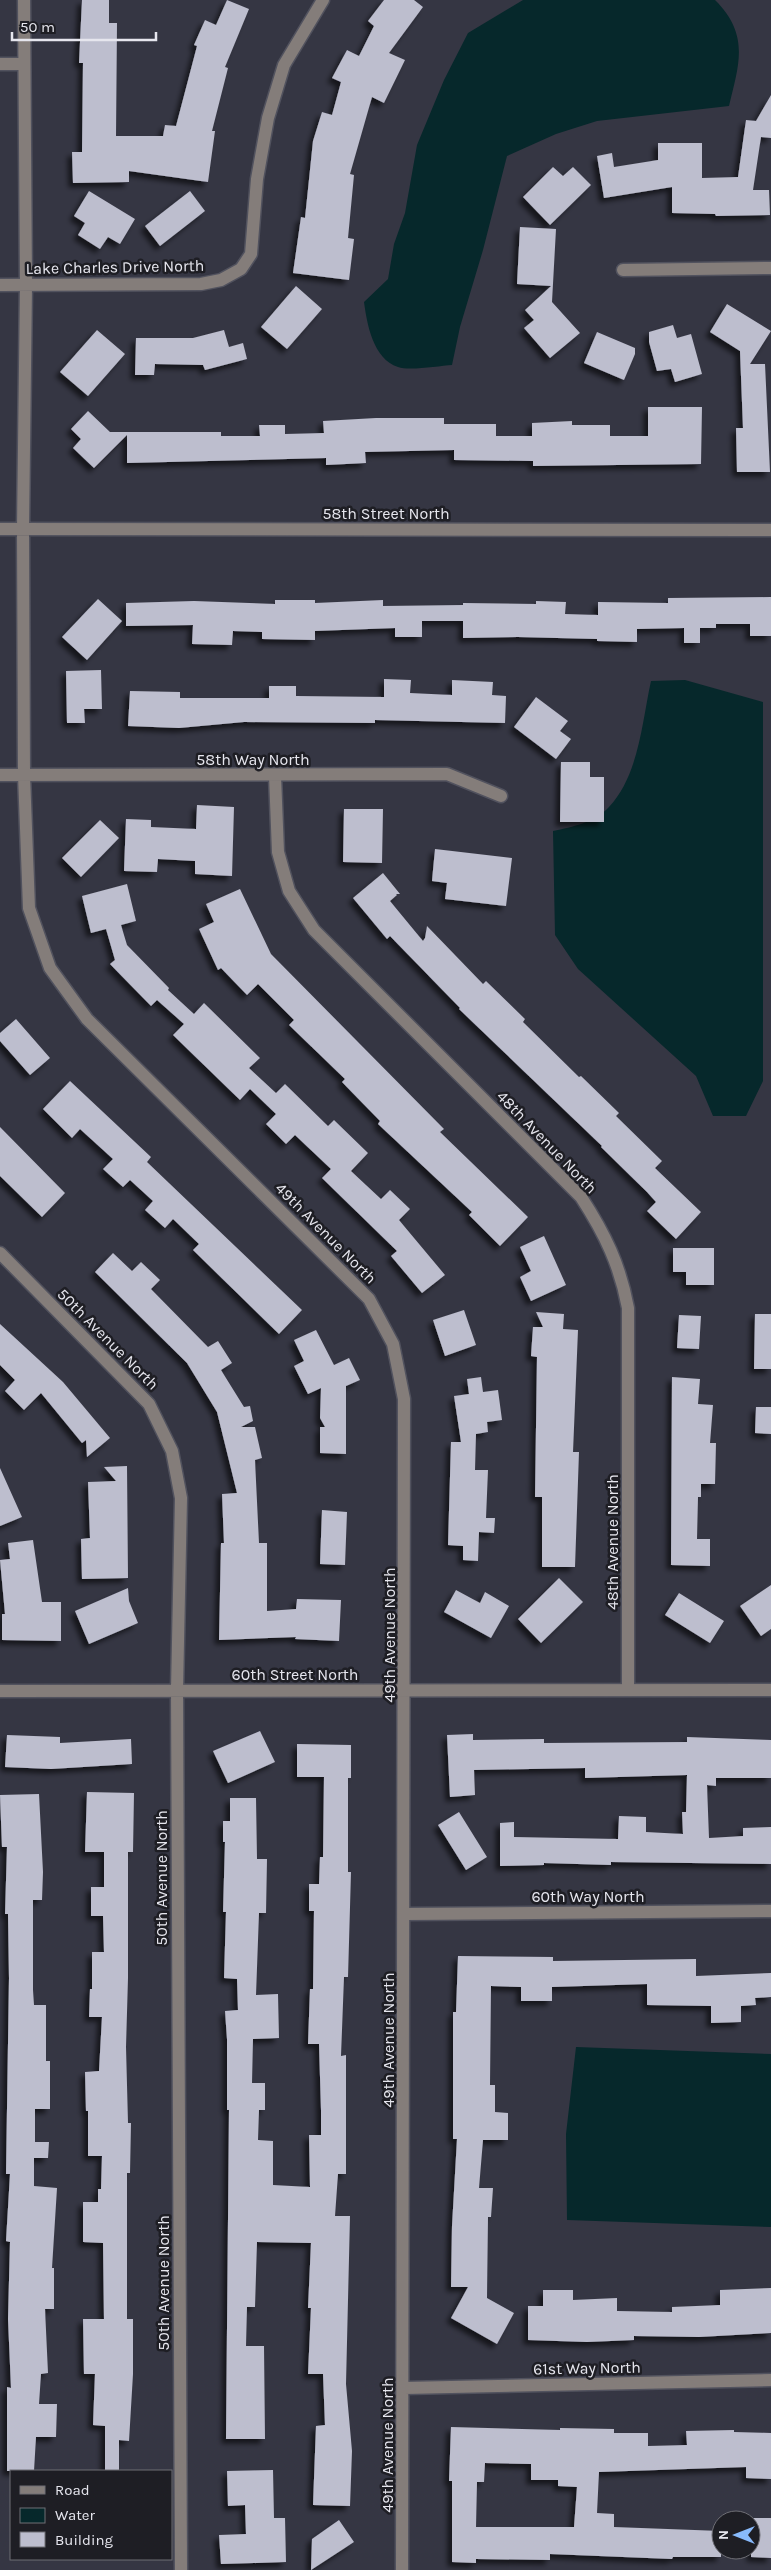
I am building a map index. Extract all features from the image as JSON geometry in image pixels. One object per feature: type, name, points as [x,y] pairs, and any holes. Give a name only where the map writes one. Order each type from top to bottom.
[{"type":"street","name":"49th Avenue North","points":[[24,0],[26,285],[23,529],[24,775],[29,908],[50,968],[87,1019],[369,1299],[393,1344],[404,1399],[406,1690],[402,2570]]},
{"type":"street","name":"Lake Charles Drive North","points":[[0,285],[201,284],[221,280],[240,269],[251,254],[255,224],[257,179],[268,118],[284,65],[323,0]]},
{"type":"street","points":[[0,64],[24,64]]},
{"type":"street","points":[[623,270],[771,268]]},
{"type":"street","name":"58th Street North","points":[[0,529],[771,530]]},
{"type":"street","name":"58th Way North","points":[[0,775],[275,776],[447,774],[501,796]]},
{"type":"street","name":"48th Avenue North","points":[[275,776],[278,852],[289,891],[314,930],[581,1197],[605,1235],[623,1279],[628,1308],[628,1690]]},
{"type":"street","name":"50th Avenue North","points":[[0,1253],[149,1404],[172,1451],[181,1498],[177,1690],[181,2570]]},
{"type":"street","name":"60th Street North","points":[[0,1691],[771,1690]]},
{"type":"street","name":"60th Way North","points":[[405,1914],[771,1911]]},
{"type":"street","name":"61st Way North","points":[[404,2388],[771,2380]]},
{"type":"water","points":[[523,0],[715,0],[733,25],[739,50],[736,77],[729,106],[597,121],[556,134],[507,156],[483,250],[460,327],[452,365],[416,368],[398,367],[389,363],[377,349],[369,330],[364,302],[388,279],[394,244],[405,213],[417,145],[444,80],[468,33]]},
{"type":"water","points":[[685,680],[763,702],[763,1081],[746,1116],[713,1116],[696,1076],[578,969],[555,935],[553,831],[576,826],[597,817],[609,807],[627,780],[633,764],[642,730],[651,681]]},
{"type":"water","points":[[576,2047],[771,2054],[771,2227],[567,2220],[566,2134]]},
{"type":"building","points":[[82,0],[109,0],[109,23],[117,23],[116,136],[163,136],[165,125],[176,126],[197,46],[194,45],[205,20],[216,25],[227,0],[249,9],[225,67],[228,68],[212,131],[215,131],[208,182],[129,171],[129,182],[73,183],[72,152],[82,152],[83,63],[79,63]]},
{"type":"building","points":[[384,0],[414,0],[423,7],[389,53],[405,60],[384,103],[372,97],[350,174],[354,175],[348,238],[354,239],[349,280],[293,273],[301,217],[305,218],[313,141],[322,112],[332,115],[341,82],[332,78],[347,50],[359,56],[374,26],[368,21]]},
{"type":"building","points":[[771,95],[771,138],[761,137],[753,190],[769,190],[770,215],[716,216],[715,214],[672,213],[672,187],[604,198],[597,156],[612,153],[614,167],[658,160],[658,143],[702,143],[702,178],[738,177],[746,120],[756,121]]},
{"type":"building","points":[[553,167],[563,176],[573,167],[591,185],[550,225],[523,197]]},
{"type":"building","points":[[89,191],[135,219],[120,244],[108,237],[100,249],[78,235],[85,223],[74,216]]},
{"type":"building","points":[[190,191],[205,211],[160,246],[145,226]]},
{"type":"building","points":[[520,227],[556,229],[552,302],[580,333],[550,358],[524,328],[534,320],[525,310],[551,286],[517,284]]},
{"type":"building","points":[[296,286],[322,309],[287,349],[261,327]]},
{"type":"building","points":[[727,304],[771,331],[750,364],[765,364],[770,472],[737,472],[736,428],[743,428],[740,351],[710,332]]},
{"type":"building","points":[[673,325],[677,338],[691,334],[702,374],[675,382],[671,369],[657,371],[649,342],[649,332]]},
{"type":"building","points":[[97,330],[125,354],[88,396],[60,372]]},
{"type":"building","points":[[224,330],[229,347],[243,343],[247,359],[205,370],[203,365],[155,364],[154,375],[135,375],[136,338],[193,338]]},
{"type":"building","points":[[597,332],[635,348],[635,354],[624,380],[584,363]]},
{"type":"building","points":[[648,407],[702,407],[701,464],[533,466],[533,461],[454,460],[454,450],[365,452],[366,463],[326,465],[326,458],[127,463],[127,435],[94,468],[73,448],[81,439],[71,429],[88,411],[110,432],[221,432],[221,436],[260,436],[259,425],[285,425],[285,434],[324,433],[323,421],[376,418],[444,418],[444,424],[496,424],[496,436],[532,436],[532,423],[572,421],[572,425],[610,425],[610,436],[648,436]]},
{"type":"building","points":[[771,597],[771,636],[750,636],[750,624],[716,624],[716,628],[700,628],[700,643],[684,643],[684,628],[637,629],[637,642],[518,637],[463,638],[463,621],[422,621],[422,637],[395,637],[395,628],[315,631],[315,640],[262,639],[262,632],[233,631],[232,645],[192,644],[193,625],[126,626],[126,603],[194,601],[275,604],[275,600],[315,600],[315,603],[383,600],[383,606],[463,605],[463,603],[536,604],[536,601],[566,602],[565,614],[598,615],[598,602],[668,603],[668,598]]},
{"type":"building","points":[[98,599],[122,621],[87,660],[62,637]]},
{"type":"building","points":[[101,670],[102,709],[84,709],[85,723],[67,723],[66,671]]},
{"type":"building","points":[[384,679],[411,680],[410,693],[452,695],[452,680],[493,682],[492,695],[506,696],[505,723],[375,720],[375,723],[244,722],[179,728],[128,726],[130,691],[180,692],[180,698],[269,698],[269,686],[296,686],[296,696],[384,697]]},
{"type":"building","points":[[536,697],[568,721],[560,731],[571,739],[556,759],[514,727]]},
{"type":"building","points":[[561,762],[590,762],[590,777],[604,777],[604,822],[560,822]]},
{"type":"building","points":[[197,805],[234,807],[232,876],[195,874],[195,861],[158,859],[157,872],[124,871],[126,819],[151,820],[151,827],[196,829]]},
{"type":"building","points":[[344,809],[383,809],[382,863],[343,862]]},
{"type":"building","points":[[100,820],[119,838],[81,877],[62,858]]},
{"type":"building","points":[[435,849],[512,858],[506,906],[445,899],[447,883],[432,881]]},
{"type":"building","points":[[383,873],[400,894],[396,894],[390,901],[423,941],[427,926],[483,984],[486,981],[525,1019],[523,1022],[619,1113],[616,1116],[662,1161],[655,1168],[701,1212],[676,1239],[647,1211],[656,1202],[647,1192],[602,1146],[459,1009],[390,936],[387,939],[353,898]]},
{"type":"building","points":[[127,884],[136,921],[121,925],[127,945],[169,988],[168,990],[194,1014],[204,1003],[260,1058],[249,1068],[276,1093],[285,1084],[328,1126],[334,1120],[368,1153],[351,1171],[381,1199],[390,1190],[410,1209],[399,1220],[445,1275],[422,1293],[391,1256],[397,1251],[322,1178],[331,1169],[295,1135],[286,1144],[266,1124],[276,1114],[250,1089],[240,1100],[173,1035],[184,1024],[157,1000],[151,1006],[110,964],[115,960],[106,929],[91,933],[82,896]]},
{"type":"building","points":[[240,889],[271,954],[444,1129],[440,1132],[528,1217],[500,1246],[469,1215],[472,1212],[378,1124],[380,1121],[342,1082],[345,1079],[289,1025],[294,1020],[258,984],[247,995],[221,968],[218,970],[199,929],[214,922],[206,904]]},
{"type":"building","points":[[16,1019],[50,1058],[30,1075],[0,1041],[0,1033]]},
{"type":"building","points":[[70,1081],[151,1157],[147,1162],[302,1310],[279,1334],[193,1250],[199,1244],[173,1219],[165,1228],[145,1210],[153,1201],[130,1180],[123,1187],[103,1169],[113,1159],[80,1129],[72,1138],[43,1109]]},
{"type":"building","points":[[0,1127],[65,1193],[42,1217],[0,1176]]},
{"type":"building","points":[[544,1236],[566,1285],[531,1301],[520,1277],[531,1271],[520,1247]]},
{"type":"building","points":[[673,1248],[714,1248],[714,1285],[686,1285],[686,1272],[673,1272]]},
{"type":"building","points":[[113,1253],[132,1271],[141,1262],[160,1280],[151,1289],[208,1347],[218,1341],[232,1363],[221,1370],[244,1407],[250,1406],[253,1421],[241,1427],[255,1427],[262,1458],[255,1460],[259,1543],[267,1543],[267,1611],[296,1609],[297,1599],[341,1600],[339,1641],[295,1639],[296,1637],[219,1640],[221,1543],[224,1543],[222,1494],[237,1493],[217,1412],[187,1363],[95,1272]]},
{"type":"building","points":[[464,1310],[476,1345],[445,1356],[433,1320]]},
{"type":"building","points":[[536,1312],[564,1314],[563,1329],[578,1330],[573,1452],[579,1452],[575,1567],[542,1567],[542,1497],[535,1497],[537,1357],[531,1356],[533,1327],[543,1327]]},
{"type":"building","points":[[755,1314],[771,1314],[771,1369],[754,1369]]},
{"type":"building","points":[[679,1315],[701,1316],[699,1349],[677,1348]]},
{"type":"building","points":[[0,1324],[63,1382],[110,1438],[87,1457],[86,1440],[82,1443],[41,1393],[24,1410],[5,1391],[15,1380],[0,1365]]},
{"type":"building","points":[[316,1330],[334,1365],[349,1358],[360,1380],[346,1386],[346,1454],[320,1453],[320,1427],[325,1427],[320,1418],[321,1388],[308,1394],[294,1366],[304,1361],[294,1340]]},
{"type":"building","points":[[481,1377],[483,1392],[498,1390],[502,1420],[487,1422],[488,1432],[476,1434],[475,1470],[488,1470],[486,1518],[495,1518],[494,1533],[479,1532],[478,1561],[463,1560],[463,1546],[448,1545],[451,1442],[461,1442],[454,1396],[469,1394],[467,1379]]},
{"type":"building","points":[[672,1377],[700,1379],[698,1404],[713,1405],[710,1443],[716,1443],[715,1484],[701,1484],[701,1497],[698,1497],[697,1539],[710,1539],[710,1566],[671,1565]]},
{"type":"building","points":[[756,1407],[771,1407],[771,1434],[755,1433]]},
{"type":"building","points":[[127,1466],[128,1578],[82,1579],[81,1539],[90,1538],[88,1482],[116,1481],[104,1467]]},
{"type":"building","points":[[0,1468],[22,1517],[0,1526]]},
{"type":"building","points":[[322,1510],[347,1512],[345,1565],[320,1564]]},
{"type":"building","points":[[33,1540],[42,1602],[61,1602],[61,1641],[2,1640],[2,1614],[5,1614],[0,1560],[10,1559],[8,1543]]},
{"type":"building","points":[[559,1578],[583,1602],[541,1643],[518,1619]]},
{"type":"building","points":[[771,1585],[771,1629],[761,1636],[740,1606]]},
{"type":"building","points":[[128,1588],[129,1601],[138,1623],[89,1644],[75,1611]]},
{"type":"building","points":[[456,1590],[480,1603],[485,1592],[509,1606],[491,1638],[444,1612]]},
{"type":"building","points":[[679,1593],[724,1621],[710,1643],[665,1615]]},
{"type":"building","points":[[260,1731],[275,1762],[228,1783],[213,1751]]},
{"type":"building","points":[[473,1734],[473,1740],[544,1739],[544,1743],[687,1742],[687,1737],[771,1740],[771,1778],[716,1778],[716,1786],[707,1785],[709,1838],[743,1836],[743,1828],[771,1827],[771,1864],[611,1862],[611,1865],[544,1863],[544,1865],[500,1866],[500,1823],[514,1822],[514,1837],[618,1839],[619,1816],[646,1817],[646,1832],[683,1834],[682,1812],[686,1812],[687,1775],[585,1778],[585,1768],[474,1770],[475,1795],[450,1797],[447,1735]]},
{"type":"building","points":[[7,1735],[60,1737],[60,1743],[131,1739],[132,1764],[51,1769],[5,1767]]},
{"type":"building","points":[[297,1744],[351,1745],[351,1778],[348,1778],[348,1872],[351,1872],[348,1977],[344,1977],[341,2056],[346,2055],[346,2174],[338,2174],[335,2216],[350,2216],[346,2384],[352,2451],[350,2506],[313,2505],[316,2426],[325,2425],[323,2374],[308,2374],[311,2308],[308,2308],[311,2243],[257,2242],[255,2307],[247,2307],[246,2346],[264,2346],[265,2439],[226,2439],[229,2110],[227,2110],[225,2011],[238,2010],[237,1979],[224,1978],[226,1912],[223,1912],[225,1842],[223,1842],[223,1821],[230,1821],[230,1798],[256,1798],[257,1859],[267,1859],[266,1913],[259,1913],[256,1995],[278,1994],[279,2038],[253,2039],[252,2083],[265,2083],[265,2110],[259,2110],[258,2140],[273,2141],[273,2185],[310,2187],[309,2135],[321,2135],[321,2110],[319,2044],[308,2044],[310,1989],[313,1989],[314,1911],[309,1911],[309,1884],[319,1884],[320,1857],[323,1857],[324,1777],[297,1777]]},
{"type":"building","points":[[87,1792],[134,1793],[133,1852],[128,1852],[126,2047],[128,2123],[131,2123],[130,2173],[127,2173],[127,2319],[133,2319],[133,2374],[129,2441],[119,2440],[119,2470],[105,2470],[105,2426],[93,2425],[95,2374],[84,2374],[83,2319],[104,2319],[103,2243],[83,2242],[83,2202],[98,2202],[98,2189],[101,2189],[102,2156],[88,2156],[88,2111],[86,2111],[85,2072],[99,2071],[102,2017],[89,2017],[90,1989],[92,1989],[92,1952],[104,1952],[103,1916],[91,1916],[91,1887],[104,1887],[104,1852],[85,1852]]},
{"type":"building","points":[[39,1794],[43,1872],[42,1900],[33,1900],[33,1990],[34,2005],[46,2005],[46,2061],[50,2061],[50,2109],[35,2109],[35,2142],[49,2142],[48,2158],[34,2158],[34,2186],[57,2188],[52,2268],[54,2268],[54,2309],[45,2309],[48,2373],[41,2374],[39,2404],[57,2404],[56,2437],[36,2437],[34,2470],[10,2471],[7,2471],[7,2387],[11,2388],[8,2319],[10,2242],[6,2241],[10,2174],[6,2174],[9,1978],[8,1914],[5,1914],[7,1847],[2,1847],[0,1795]]},
{"type":"building","points":[[459,1812],[487,1857],[466,1870],[438,1825]]},
{"type":"building","points":[[458,1956],[553,1957],[553,1961],[696,1959],[696,1976],[771,1973],[771,1997],[755,1998],[756,2005],[741,2006],[741,2022],[711,2023],[711,2006],[647,2005],[647,1984],[552,1987],[552,2001],[521,2001],[521,1987],[491,1986],[490,2085],[495,2085],[495,2112],[508,2113],[508,2140],[483,2140],[479,2188],[493,2188],[491,2217],[488,2217],[487,2298],[514,2313],[497,2344],[451,2318],[468,2287],[451,2287],[457,2139],[453,2139],[453,2012],[456,2012]]},
{"type":"building","points":[[771,2288],[771,2333],[699,2337],[634,2336],[634,2340],[587,2342],[528,2340],[528,2306],[543,2306],[543,2290],[573,2290],[573,2300],[617,2298],[617,2311],[672,2312],[672,2307],[720,2305],[720,2290]]},
{"type":"building","points":[[451,2427],[560,2430],[560,2428],[614,2429],[614,2433],[648,2433],[648,2446],[687,2445],[686,2431],[734,2430],[734,2432],[771,2433],[771,2479],[746,2478],[746,2467],[599,2472],[597,2513],[614,2514],[614,2527],[711,2531],[711,2557],[673,2557],[672,2559],[550,2554],[550,2560],[476,2559],[476,2563],[452,2562],[452,2481],[449,2481]],"holes":[[[485,2463],[531,2464],[531,2480],[558,2480],[558,2486],[577,2487],[574,2527],[476,2527],[477,2482],[484,2482]]]},
{"type":"building","points":[[273,2470],[274,2518],[285,2518],[286,2562],[221,2564],[219,2535],[246,2534],[245,2505],[228,2506],[227,2471]]},
{"type":"building","points":[[761,2518],[771,2518],[771,2558],[761,2558]]},
{"type":"building","points":[[339,2520],[354,2542],[311,2570],[312,2539]]}]
